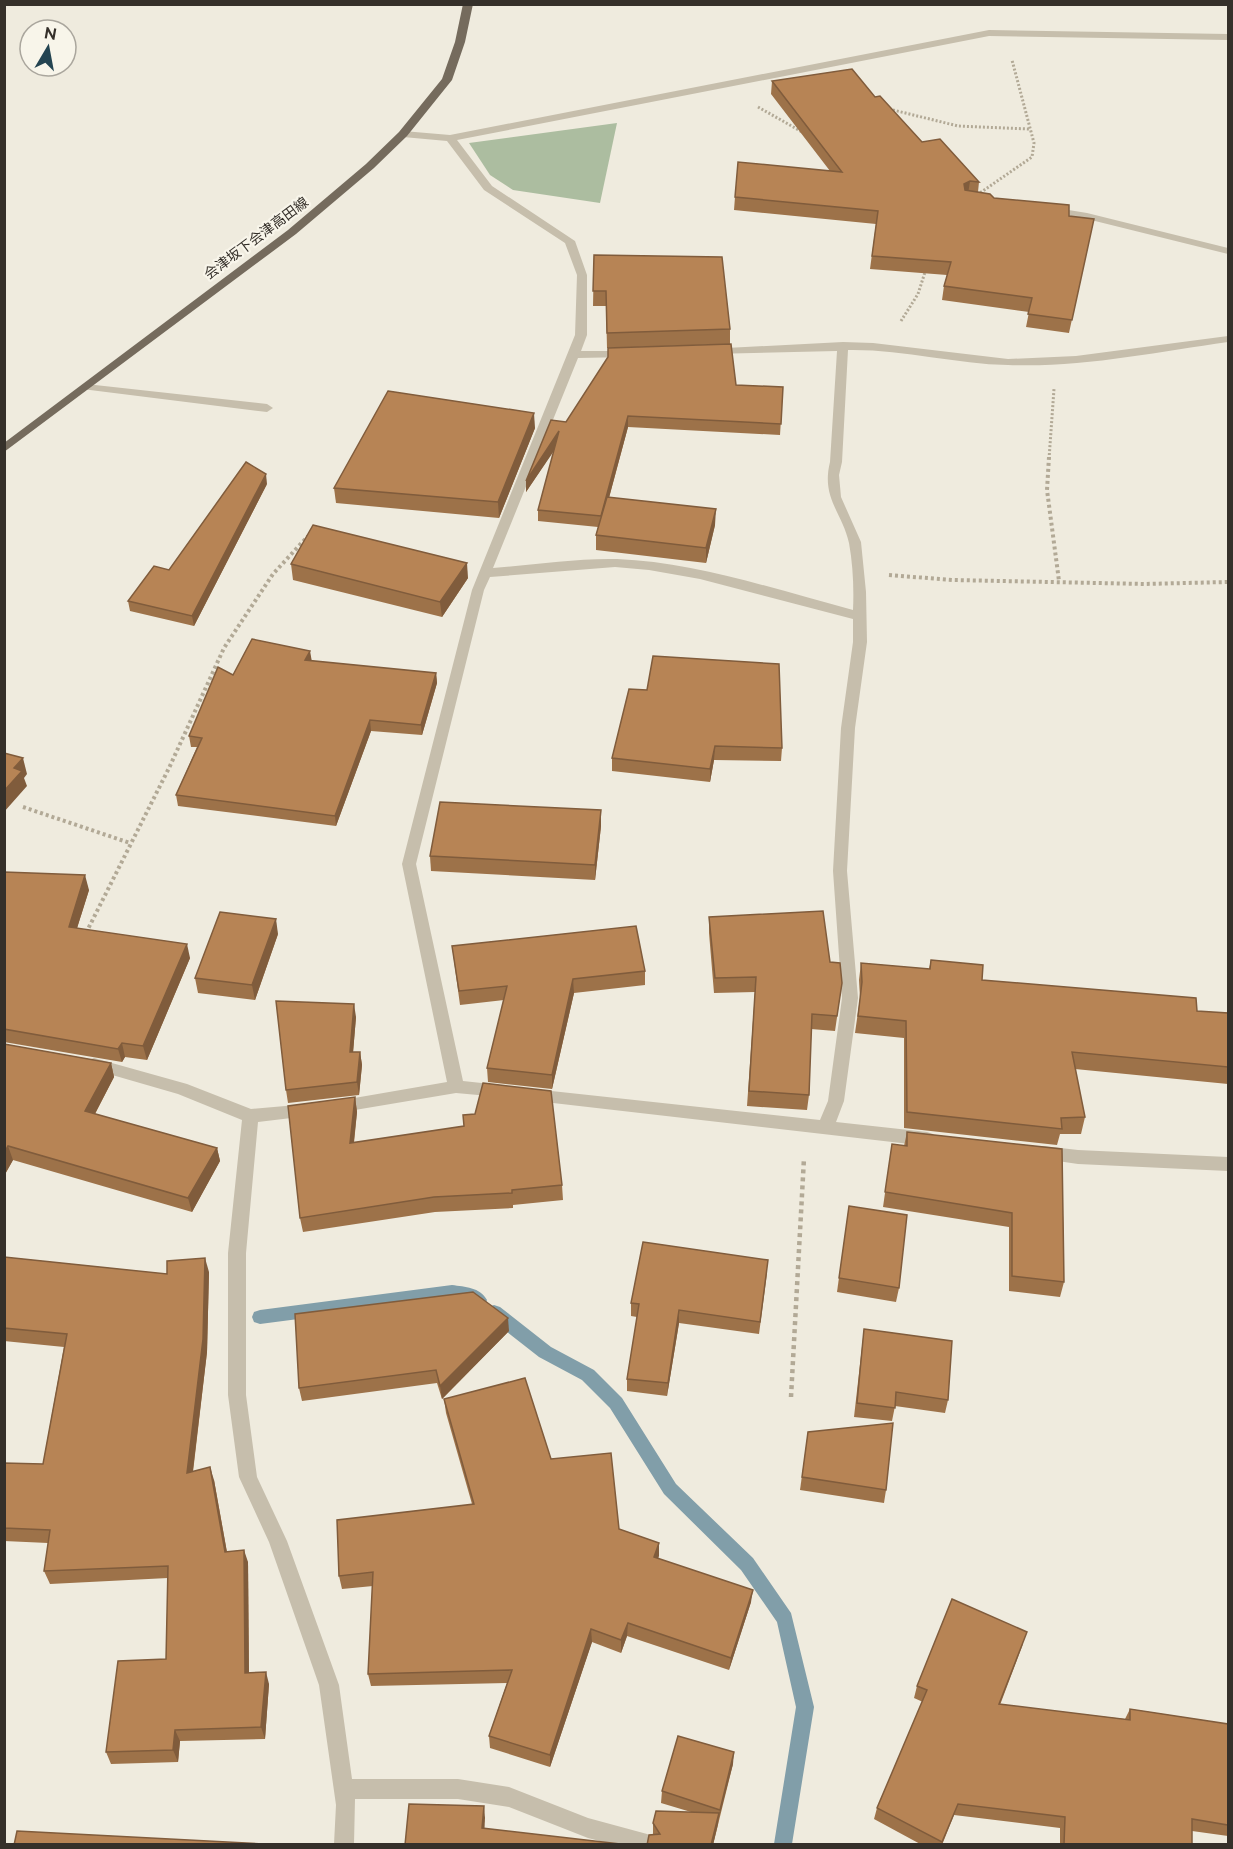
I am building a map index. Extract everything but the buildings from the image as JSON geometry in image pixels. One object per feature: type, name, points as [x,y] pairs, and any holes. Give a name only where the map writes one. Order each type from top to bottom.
[{"type":"main road","name":"会津坂下会津高田線","points":[[4,449],[292,232],[403,135],[447,80],[460,42],[468,4]]},
{"type":"street","points":[[403,135],[450,138],[989,33],[1228,37]]},
{"type":"street","points":[[450,138],[488,188],[570,241],[582,275],[581,335],[478,590],[409,864],[456,1087]]},
{"type":"street","points":[[1040,208],[1087,216],[1228,251]]},
{"type":"street","points":[[699,351],[843,345],[873,346],[1008,362],[1076,359],[1228,339]]},
{"type":"street","points":[[826,1126],[836,1101],[850,998],[840,871],[848,728],[860,642],[855,542],[835,497],[833,475],[836,462],[843,345]]},
{"type":"street","points":[[573,355],[642,353]]},
{"type":"street","points":[[86,387],[267,408]]},
{"type":"street","points":[[485,573],[615,563],[649,566],[700,575],[860,616]]},
{"type":"street","points":[[75,1061],[106,1066],[181,1089],[250,1116],[335,1107],[456,1087],[940,1140]]},
{"type":"street","points":[[250,1116],[237,1252],[237,1395],[249,1477],[278,1541],[329,1685],[346,1805],[344,1845]]},
{"type":"street","points":[[1021,1150],[1078,1157],[1228,1164]]},
{"type":"street","points":[[344,1789],[458,1789],[509,1797],[588,1828],[647,1845]]},
{"type":"path","points":[[975,196],[1032,157],[1034,143],[1006,33]]},
{"type":"path","points":[[730,84],[773,118],[812,137]]},
{"type":"path","points":[[886,108],[956,128],[980,131],[1029,129]]},
{"type":"path","points":[[873,346],[906,316],[918,294],[927,263]]},
{"type":"path","points":[[1032,361],[1051,378],[1056,392],[1047,490],[1059,581]]},
{"type":"path","points":[[82,941],[169,768],[224,648],[273,574],[308,536]]},
{"type":"path","points":[[858,571],[930,579],[1059,581],[1115,585],[1228,582]]},
{"type":"path","points":[[23,807],[130,843]]},
{"type":"path","points":[[791,1397],[806,1124]]},
{"type":"green space","points":[[617,123],[600,203],[513,190],[490,175],[469,143]]},
{"type":"waterway","points":[[260,1317],[452,1292],[472,1295],[479,1300]]},
{"type":"waterway","points":[[494,1312],[545,1352],[588,1375],[616,1403],[670,1489],[747,1564],[785,1619],[805,1707],[783,1844]]}]
